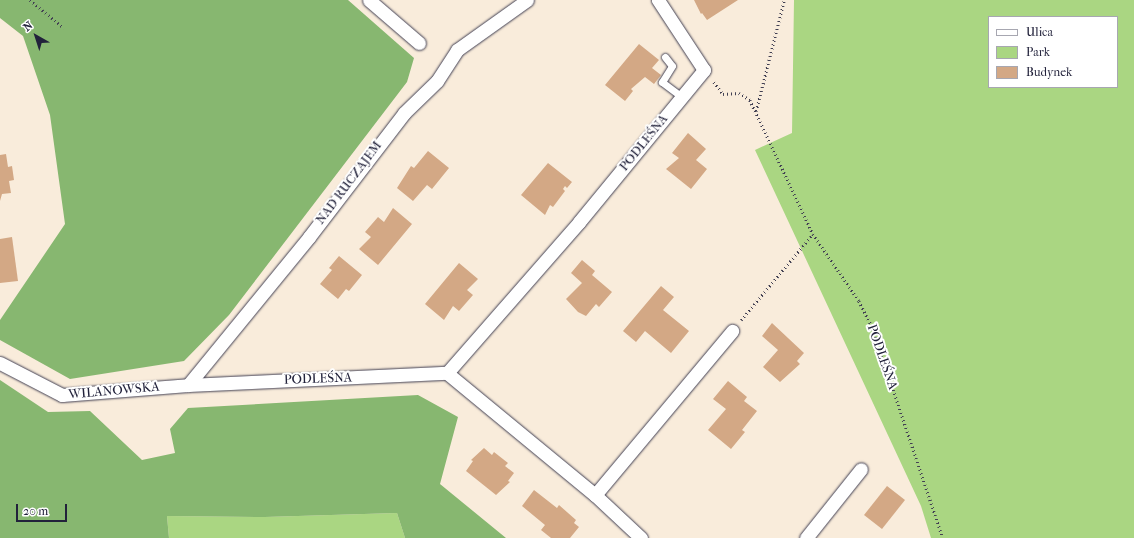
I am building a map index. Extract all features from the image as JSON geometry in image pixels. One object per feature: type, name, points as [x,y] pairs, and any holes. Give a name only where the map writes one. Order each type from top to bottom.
[{"type":"street","points":[[369,0],[419,43]]},
{"type":"street","name":"NAD RUCZAJEM","points":[[188,384],[309,237],[404,113],[437,81],[457,50],[527,0]]},
{"type":"street","points":[[658,0],[704,70]]},
{"type":"street","name":"PODLEŚNA","points":[[188,384],[447,373],[574,228],[704,70]]},
{"type":"street","points":[[595,495],[732,331]]},
{"type":"street","name":"WILANOWSKA","points":[[0,363],[62,395],[188,384]]},
{"type":"street","points":[[447,373],[595,495],[641,538]]},
{"type":"street","points":[[806,538],[861,469]]},
{"type":"lane","points":[[665,57],[672,66],[660,80],[682,97]]},
{"type":"path","points":[[30,0],[64,28]]},
{"type":"path","points":[[756,111],[784,0]]},
{"type":"path","name":"PODLEŚNA","points":[[704,70],[723,94],[739,94],[750,100],[813,234],[859,302],[873,329],[943,538]]},
{"type":"path","points":[[732,331],[813,234]]},
{"type":"green space","points":[[0,0],[348,0],[414,58],[407,82],[229,315],[184,361],[70,379],[0,340],[0,320],[65,224],[50,115],[23,36],[0,18]]},
{"type":"green space","points":[[794,0],[1134,0],[1134,538],[931,538],[921,506],[755,150],[792,133]]},
{"type":"green space","points":[[0,380],[48,412],[90,411],[142,460],[175,453],[170,429],[188,408],[418,395],[458,417],[440,484],[506,538],[405,538],[397,513],[265,517],[167,516],[169,538],[0,538]]},
{"type":"green space","points":[[397,513],[405,538],[169,538],[167,516],[265,517]]},
{"type":"building","points":[[694,0],[738,0],[707,20],[702,13],[701,14]]},
{"type":"building","points":[[639,44],[659,60],[652,68],[661,75],[654,84],[645,77],[631,89],[633,91],[625,101],[605,85]]},
{"type":"building","points":[[688,133],[706,149],[696,160],[707,169],[691,189],[666,169],[679,158],[672,153]]},
{"type":"building","points":[[428,151],[449,168],[432,189],[427,185],[413,201],[397,188],[411,166],[414,168]]},
{"type":"building","points":[[6,154],[8,167],[12,166],[14,180],[9,181],[11,193],[2,194],[0,201],[0,155]]},
{"type":"building","points":[[548,163],[572,182],[567,188],[565,186],[563,189],[565,191],[553,207],[550,205],[545,215],[521,195]]},
{"type":"building","points":[[393,208],[412,224],[378,265],[359,249],[371,237],[365,232],[378,217],[384,222]]},
{"type":"building","points":[[12,237],[18,281],[0,283],[0,239]]},
{"type":"building","points":[[339,256],[362,275],[349,291],[346,289],[338,299],[320,284],[332,270],[329,268]]},
{"type":"building","points":[[582,260],[595,271],[592,275],[612,292],[599,307],[596,304],[586,316],[578,312],[566,299],[582,283],[571,273]]},
{"type":"building","points":[[459,263],[478,279],[467,290],[473,295],[459,311],[453,306],[444,320],[425,304]]},
{"type":"building","points":[[661,286],[674,297],[663,310],[689,331],[671,353],[645,331],[636,342],[623,331]]},
{"type":"building","points":[[772,323],[804,353],[797,361],[800,364],[780,382],[763,367],[778,350],[762,336]]},
{"type":"building","points":[[728,381],[747,397],[744,401],[757,411],[742,430],[745,432],[731,449],[708,430],[726,409],[713,399]]},
{"type":"building","points":[[484,448],[492,455],[494,452],[508,463],[505,466],[514,473],[508,481],[510,482],[496,495],[466,471],[473,461],[471,460]]},
{"type":"building","points":[[887,486],[905,500],[882,529],[864,515]]},
{"type":"building","points":[[534,490],[557,508],[559,505],[576,520],[574,523],[579,527],[570,538],[551,538],[541,530],[545,525],[522,506]]}]
